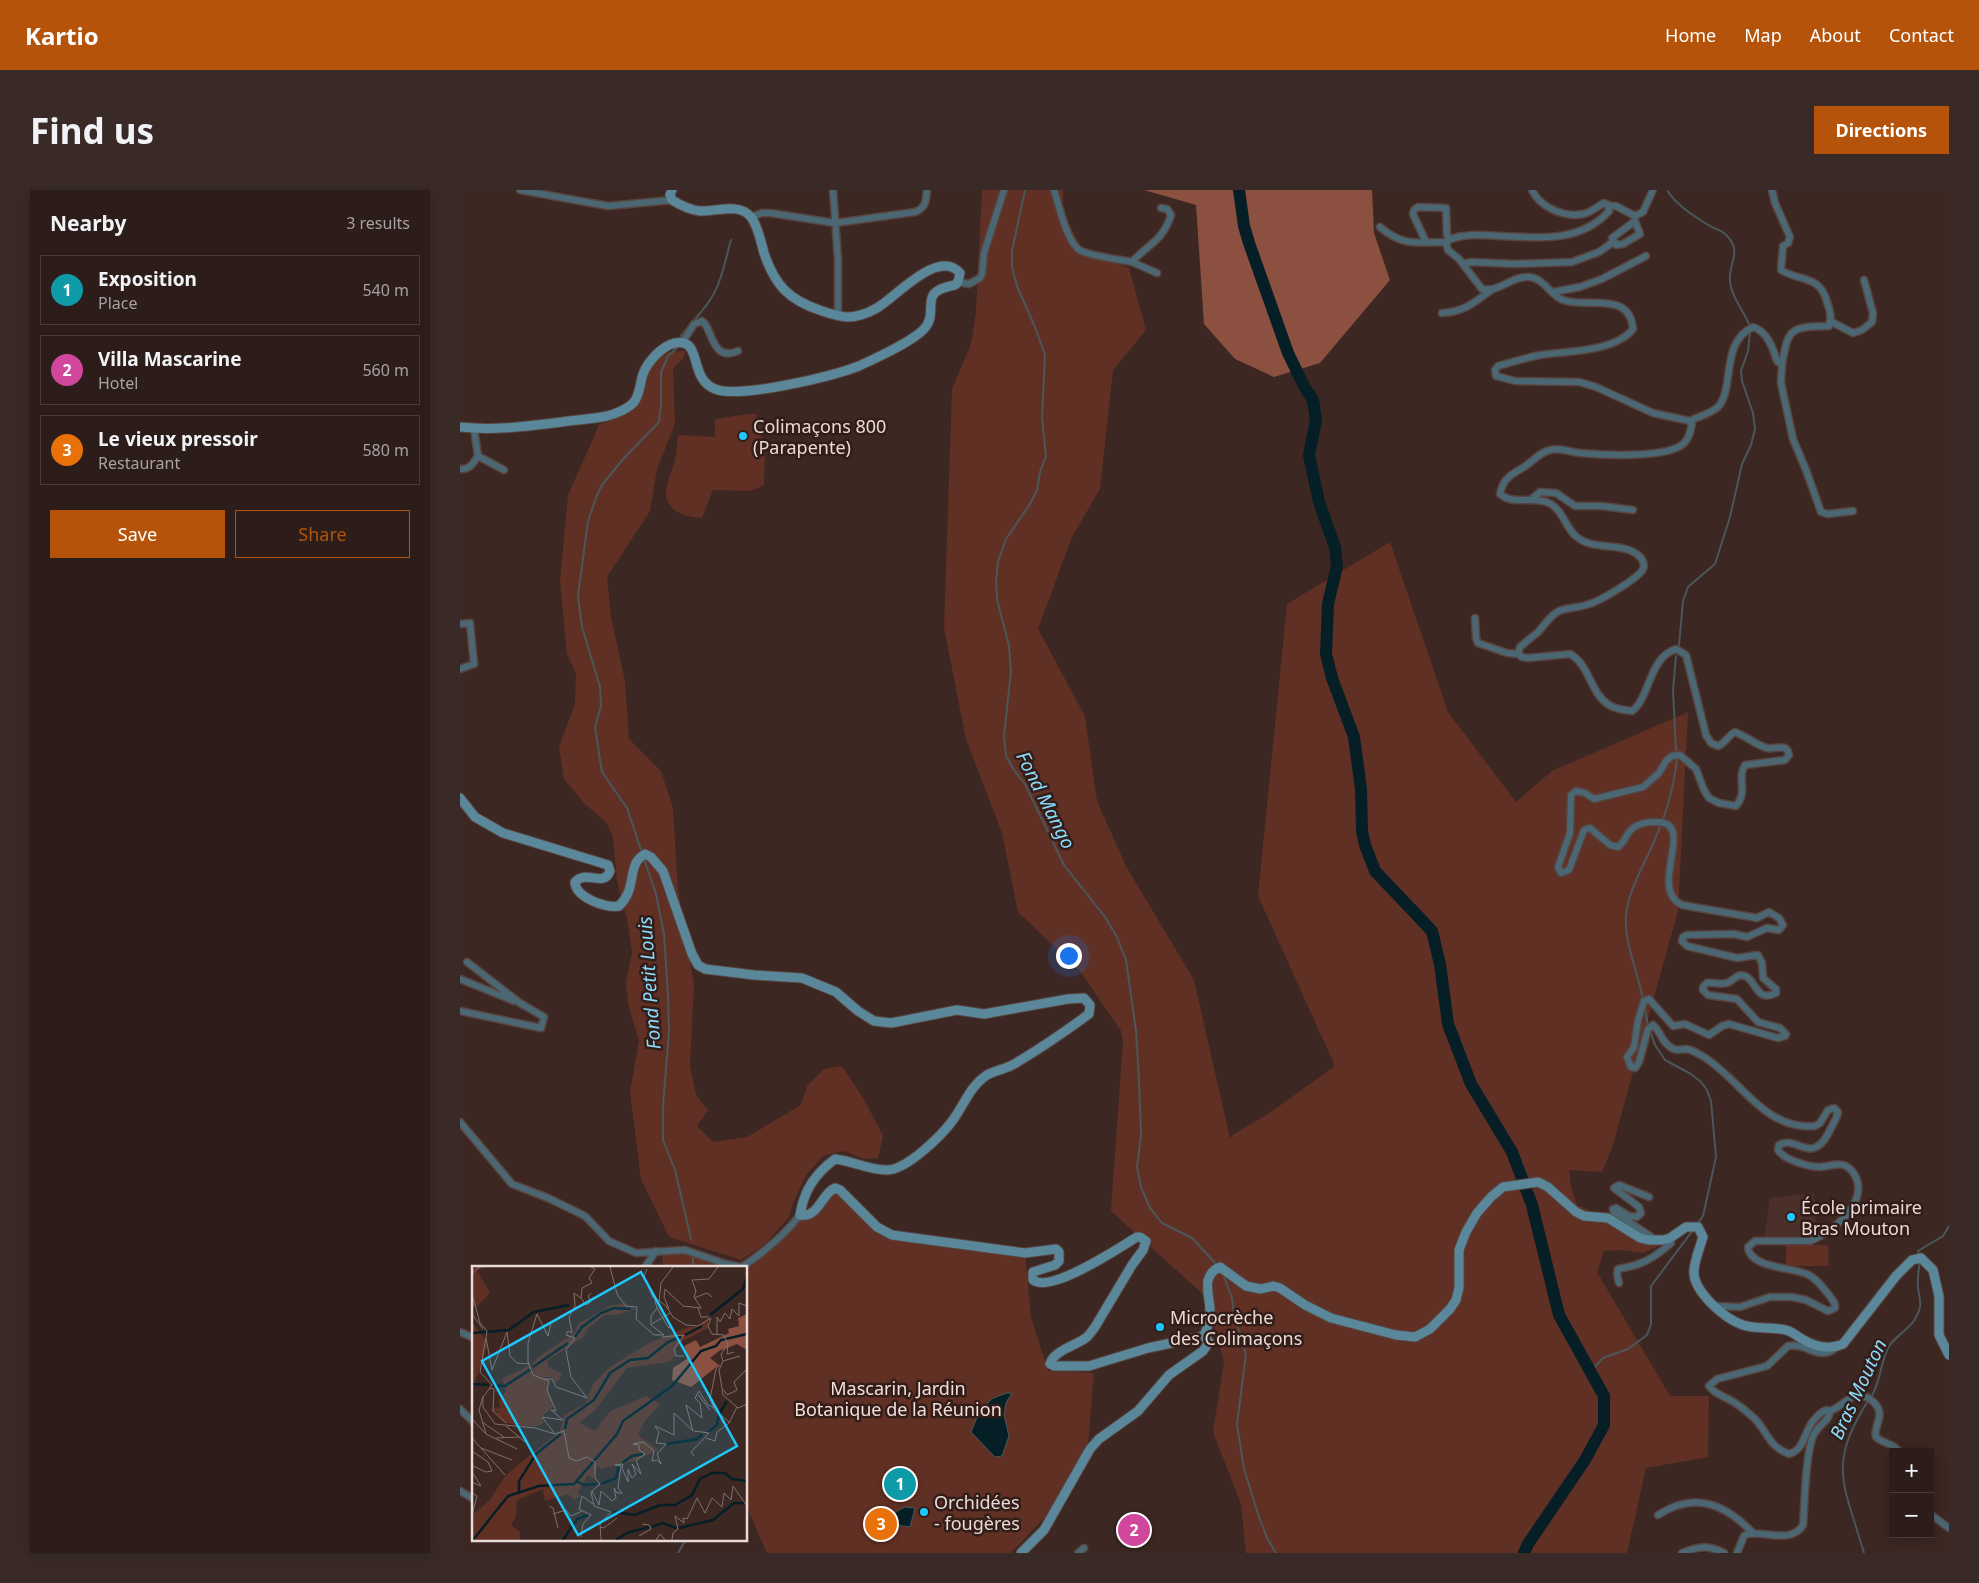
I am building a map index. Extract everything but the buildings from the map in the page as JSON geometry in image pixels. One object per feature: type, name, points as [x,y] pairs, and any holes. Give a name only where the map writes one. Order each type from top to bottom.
[{"type":"main road","points":[[460,427],[522,426],[607,416],[622,410],[634,402],[639,392],[643,375],[650,363],[666,347],[682,343],[689,345],[694,353],[698,372],[704,382],[713,389],[724,392],[750,391],[834,374],[882,355],[920,334],[928,323],[930,303],[936,290],[958,282],[960,273],[952,266],[947,265],[932,269],[916,278],[878,308],[864,315],[852,317],[838,316],[804,305],[791,297],[778,284],[769,268],[751,217],[736,209],[700,211],[687,207],[672,200],[670,195],[672,190]]},
{"type":"main road","points":[[460,798],[475,817],[503,833],[608,865],[610,871],[606,878],[585,876],[580,877],[575,882],[578,892],[604,906],[619,906],[625,900],[629,892],[634,866],[642,856],[651,857],[663,871],[692,954],[698,965],[705,969],[802,978],[836,992],[858,1011],[874,1021],[891,1023],[957,1010],[984,1014],[1068,999],[1084,998],[1090,1005],[1089,1014],[1014,1064],[987,1075],[968,1094],[953,1120],[934,1142],[904,1164],[889,1170],[869,1168],[845,1160],[835,1159],[825,1166],[808,1188],[803,1198],[800,1215],[806,1216],[813,1213],[829,1190],[835,1188],[840,1190],[877,1227],[892,1235],[1025,1253],[1056,1249],[1059,1252],[1059,1261],[1054,1265],[1034,1272],[1033,1280],[1036,1283],[1063,1278],[1089,1266],[1136,1237],[1140,1237],[1146,1241],[1143,1250],[1095,1327],[1088,1336],[1060,1352],[1050,1364],[1054,1366],[1089,1366],[1148,1348],[1204,1336]]},
{"type":"main road","points":[[1204,1336],[1209,1325],[1210,1310],[1206,1285],[1213,1270],[1220,1267],[1246,1286],[1260,1289],[1273,1286],[1280,1288],[1305,1305],[1331,1318],[1396,1335],[1415,1337],[1430,1329],[1450,1310],[1456,1300],[1459,1288],[1459,1250],[1466,1232],[1477,1213],[1503,1187],[1538,1182],[1548,1187],[1576,1212],[1584,1216],[1608,1218],[1640,1238],[1663,1240],[1670,1238],[1686,1227],[1698,1228],[1703,1237],[1694,1271],[1696,1281],[1713,1306],[1721,1313],[1744,1325],[1782,1329],[1811,1344],[1832,1348],[1843,1344],[1896,1276],[1912,1260],[1921,1258],[1933,1270],[1939,1296],[1939,1335],[1949,1355]]},
{"type":"main road","points":[[1021,1553],[1044,1530],[1090,1449],[1138,1411],[1169,1376],[1203,1351],[1209,1342],[1204,1336]]},
{"type":"street","points":[[520,190],[608,206],[672,200]]},
{"type":"street","points":[[833,190],[838,260],[838,316]]},
{"type":"street","points":[[751,217],[762,213],[770,213],[835,223],[915,212],[922,210],[926,204],[927,190]]},
{"type":"street","points":[[958,282],[969,284],[982,274],[984,253],[1004,190]]},
{"type":"street","points":[[1054,190],[1068,233],[1077,248],[1132,262],[1158,273]]},
{"type":"street","points":[[1532,190],[1536,198],[1557,211],[1573,215],[1585,214],[1604,202],[1609,206],[1616,206],[1635,216],[1643,212],[1653,190]]},
{"type":"street","points":[[1772,190],[1775,203],[1790,237],[1788,243],[1783,246],[1781,270],[1819,285],[1824,291],[1831,314],[1829,326],[1796,330],[1786,340],[1781,384],[1793,439],[1821,512],[1828,514],[1853,510]]},
{"type":"street","points":[[1380,227],[1392,237],[1403,242],[1448,241],[1465,236],[1546,238],[1565,235],[1586,227],[1604,217],[1609,211],[1609,206]]},
{"type":"street","points":[[1426,242],[1413,214],[1414,210],[1418,207],[1446,208],[1448,250],[1463,264],[1482,289],[1490,291]]},
{"type":"street","points":[[1132,262],[1151,246],[1165,228],[1171,215],[1167,209],[1161,208]]},
{"type":"street","points":[[1463,264],[1472,262],[1514,264],[1572,262],[1599,252],[1613,242]]},
{"type":"street","points":[[1553,292],[1580,287],[1602,279],[1646,256]]},
{"type":"street","points":[[1442,313],[1456,312],[1490,291],[1522,277],[1536,280],[1562,300],[1608,304],[1619,307],[1632,318],[1633,329],[1628,336],[1580,352],[1542,355],[1498,366],[1494,370],[1496,376],[1516,381],[1578,382],[1596,386],[1653,414],[1690,421],[1717,408],[1724,397],[1728,367],[1738,340],[1745,330],[1753,327],[1758,328],[1772,346],[1776,362],[1782,365]]},
{"type":"street","points":[[1830,321],[1853,333],[1862,330],[1872,322],[1873,313],[1864,280]]},
{"type":"street","points":[[682,343],[694,324],[702,320],[707,325],[709,337],[716,347],[727,353],[738,352]]},
{"type":"street","points":[[1518,654],[1520,647],[1559,611],[1589,604],[1634,577],[1642,571],[1644,565],[1642,559],[1633,552],[1583,541],[1576,537],[1556,507],[1545,501],[1504,497],[1500,494],[1502,484],[1509,475],[1526,466],[1542,453],[1550,450],[1560,449],[1578,453],[1615,454],[1662,451],[1680,447],[1688,439],[1692,424],[1690,421]]},
{"type":"street","points":[[460,469],[465,470],[470,467],[478,456],[474,428]]},
{"type":"street","points":[[478,456],[504,470]]},
{"type":"street","points":[[1532,499],[1540,492],[1556,493],[1575,506],[1601,506],[1633,510]]},
{"type":"street","points":[[1475,618],[1478,644],[1518,654],[1522,658],[1570,654],[1580,662],[1600,697],[1609,705],[1632,711],[1638,707],[1649,679],[1662,659],[1676,649],[1686,655],[1706,735],[1711,743],[1718,746],[1724,744],[1730,734],[1735,732],[1764,747],[1779,746],[1789,751],[1790,755],[1785,760],[1745,765],[1741,776],[1743,790],[1741,799],[1736,806],[1718,803],[1709,798],[1696,769],[1680,755],[1672,756],[1666,761],[1659,773],[1643,787],[1594,799],[1576,790],[1571,794],[1570,832],[1558,867],[1562,873],[1569,870],[1584,830],[1590,828],[1610,845],[1618,847],[1624,842],[1631,830],[1638,825],[1666,822],[1670,825],[1674,834],[1668,880],[1670,893],[1675,902],[1682,905],[1757,918],[1769,912],[1779,918],[1783,925],[1780,930],[1767,928],[1747,938],[1734,934],[1687,935],[1683,937],[1682,941],[1687,946],[1742,959],[1758,955],[1762,962],[1763,978],[1776,989],[1776,993],[1767,996],[1759,993],[1748,978],[1743,976],[1736,977],[1727,983],[1706,983],[1702,987],[1708,995],[1737,1000],[1758,1022],[1783,1030],[1786,1034],[1785,1036],[1778,1038],[1729,1024],[1722,1026],[1709,1035],[1685,1024],[1673,1026],[1649,999],[1644,1001],[1634,1046],[1627,1057],[1630,1067],[1636,1068],[1648,1029],[1653,1025],[1670,1048],[1675,1050],[1688,1049],[1706,1058],[1727,1075],[1762,1110],[1788,1123],[1815,1126],[1820,1123],[1828,1110],[1834,1108],[1838,1112],[1820,1145],[1810,1148],[1784,1143],[1779,1145],[1778,1150],[1784,1156],[1811,1166],[1820,1167],[1836,1164],[1844,1165],[1852,1170],[1856,1179],[1857,1190],[1856,1200],[1850,1211],[1842,1221],[1818,1238],[1810,1241],[1755,1241],[1748,1247],[1751,1254],[1765,1264],[1801,1272],[1816,1280],[1835,1303],[1835,1308],[1833,1311],[1828,1311],[1806,1300],[1781,1297],[1765,1299],[1740,1307],[1713,1306]]},
{"type":"street","points":[[460,624],[470,623],[474,664],[460,669]]},
{"type":"street","points":[[467,962],[520,1004]]},
{"type":"street","points":[[460,979],[520,1004],[544,1017],[541,1028],[460,1011]]},
{"type":"street","points":[[460,1122],[512,1184],[548,1198],[585,1216],[609,1241],[636,1254],[685,1250],[736,1266]]},
{"type":"street","points":[[1648,1240],[1650,1236],[1614,1212],[1613,1209],[1616,1208],[1629,1216],[1637,1217],[1641,1213],[1639,1207],[1614,1188],[1619,1185],[1649,1197]]},
{"type":"street","points":[[743,1266],[762,1254],[800,1215]]},
{"type":"street","points":[[1619,1282],[1618,1269],[1636,1266],[1652,1259],[1671,1243],[1670,1238]]},
{"type":"street","points":[[646,1266],[656,1251]]},
{"type":"street","points":[[460,1332],[472,1337]]},
{"type":"street","points":[[1838,1347],[1830,1353],[1822,1353],[1801,1346],[1788,1346],[1767,1366],[1717,1379],[1709,1386],[1715,1392],[1736,1403],[1755,1420],[1776,1448],[1789,1454],[1798,1450],[1809,1426],[1821,1413],[1830,1411],[1854,1396],[1866,1397],[1876,1405],[1880,1411],[1875,1429],[1876,1437],[1896,1448]]},
{"type":"street","points":[[460,1410],[472,1421]]},
{"type":"street","points":[[1736,1553],[1744,1536],[1753,1533],[1790,1536],[1800,1530],[1803,1525],[1810,1448],[1814,1434],[1829,1416],[1830,1411]]},
{"type":"street","points":[[460,1491],[472,1498]]},
{"type":"street","points":[[1658,1515],[1679,1505],[1707,1502],[1732,1513],[1753,1533]]},
{"type":"street","points":[[1934,1517],[1949,1528]]},
{"type":"street","points":[[1682,1553],[1701,1547],[1713,1547],[1724,1553]]},
{"type":"street","points":[[1078,1553],[1084,1548]]},
{"type":"shaded area","points":[[1144,190],[1372,190],[1374,233],[1390,280],[1320,363],[1274,377],[1235,359],[1204,324],[1196,205]]},
{"type":"shaded area","name":"École primaire Bras Mouton","points":[[1814,1193],[1817,1237],[1764,1239],[1770,1198]]},
{"type":"green space","points":[[982,190],[1063,190],[1063,212],[1083,251],[1129,268],[1146,330],[1113,370],[1100,489],[1072,537],[1038,629],[1085,716],[1097,801],[1126,866],[1194,980],[1230,1138],[1271,1112],[1335,1066],[1258,896],[1287,604],[1390,542],[1448,712],[1516,802],[1552,771],[1688,712],[1678,911],[1612,1148],[1602,1172],[1569,1170],[1571,1186],[1577,1205],[1665,1243],[1643,1253],[1620,1250],[1604,1251],[1597,1272],[1670,1396],[1709,1396],[1708,1457],[1646,1468],[1627,1553],[1246,1553],[1241,1504],[1213,1432],[1224,1362],[1206,1297],[1111,1211],[1123,1042],[1121,1031],[1080,971],[1018,912],[1002,833],[966,739],[944,628],[952,389],[971,344],[976,312]]},
{"type":"green space","points":[[686,351],[683,358],[673,369],[675,424],[657,469],[650,511],[607,577],[611,617],[625,681],[629,739],[661,771],[673,808],[678,889],[694,985],[690,1066],[696,1095],[708,1110],[697,1126],[713,1142],[747,1137],[801,1105],[807,1086],[824,1069],[842,1066],[865,1101],[883,1136],[878,1158],[864,1159],[844,1151],[824,1155],[806,1175],[789,1217],[765,1244],[741,1260],[669,1237],[641,1179],[630,1091],[639,1041],[628,1004],[626,983],[632,952],[627,919],[617,880],[613,837],[606,822],[585,804],[564,779],[559,747],[575,704],[576,673],[567,654],[560,581],[568,495],[599,425],[631,411],[642,394],[652,364],[666,352]]},
{"type":"green space","points":[[756,414],[765,449],[764,485],[751,491],[713,490],[702,518],[683,515],[677,512],[669,504],[666,490],[676,456],[678,435],[715,437],[715,419]]},
{"type":"green space","name":"Mascarin, Jardin Botanique de la Réunion","points":[[835,1188],[892,1235],[1025,1253],[1031,1317],[1048,1371],[1094,1373],[1088,1444],[1045,1517],[1011,1553],[767,1553],[748,1510],[747,1266],[800,1215],[806,1216]]},
{"type":"green space","points":[[1786,1245],[1828,1245],[1829,1266],[1786,1266]]},
{"type":"green space","points":[[685,1250],[738,1266],[662,1266],[663,1252]]},
{"type":"water","points":[[1012,1393],[1006,1403],[1004,1415],[1009,1436],[1002,1456],[995,1457],[971,1432],[980,1410],[993,1398]]},
{"type":"water","points":[[905,1507],[915,1508],[910,1527],[890,1524],[895,1513]]},
{"type":"waterway","name":"Fond Mango","points":[[1025,190],[1012,251],[1012,267],[1017,286],[1045,355],[1042,418],[1046,456],[1040,472],[1037,490],[1030,504],[1006,539],[998,562],[997,599],[1009,646],[1011,671],[1004,736],[1006,756],[1025,784],[1064,865],[1105,917],[1117,937],[1126,960],[1136,1031],[1141,1135],[1137,1167],[1141,1187],[1150,1208],[1162,1223],[1192,1238],[1217,1265]]},
{"type":"waterway","points":[[1239,190],[1244,226],[1249,243],[1288,353],[1313,400],[1316,420],[1309,455],[1319,502],[1335,547],[1337,566],[1328,604],[1326,654],[1332,678],[1354,737],[1361,789],[1362,831],[1365,845],[1375,871],[1432,931],[1440,964],[1448,1024],[1471,1084],[1512,1152],[1532,1205],[1559,1315],[1604,1396],[1604,1425],[1585,1460],[1528,1544],[1524,1553]]},
{"type":"waterway","points":[[1667,190],[1687,211],[1722,232],[1731,240],[1734,246],[1734,257],[1730,275],[1731,287],[1735,299],[1750,327]]},
{"type":"waterway","name":"Fond Petit Louis","points":[[681,336],[716,290],[731,240]]},
{"type":"waterway","points":[[1679,645],[1683,601],[1688,587],[1715,564],[1730,517],[1742,464],[1751,445],[1755,429],[1753,413],[1742,381],[1741,371],[1748,351],[1750,332]]},
{"type":"waterway","name":"Fond Petit Louis","points":[[642,853],[627,808],[602,772],[595,727],[601,706],[600,687],[582,627],[578,596],[588,521],[597,495],[602,485],[624,458],[659,422],[661,372],[668,356],[677,348]]},
{"type":"waterway","points":[[1676,656],[1673,690],[1676,750]]},
{"type":"waterway","points":[[1643,999],[1627,936],[1627,907],[1633,888],[1665,814],[1674,781],[1677,759]]},
{"type":"waterway","name":"Fond Petit Louis","points":[[644,859],[656,894],[664,934],[669,1031],[663,1106],[663,1140],[675,1170],[691,1239]]},
{"type":"waterway","points":[[1645,1008],[1648,1026]]},
{"type":"waterway","points":[[1650,1030],[1655,1045],[1665,1060],[1691,1074],[1701,1082],[1707,1090],[1711,1101],[1716,1157],[1703,1216],[1697,1224]]},
{"type":"waterway","name":"Bras Mouton","points":[[1919,1256],[1918,1251],[1943,1236],[1949,1226]]},
{"type":"waterway","points":[[1591,1371],[1603,1358],[1628,1349],[1647,1335],[1651,1324],[1651,1286],[1693,1230]]},
{"type":"waterway","name":"Fond Petit Louis","points":[[693,1256],[693,1266]]},
{"type":"waterway","name":"Bras Mouton","points":[[1871,1397],[1877,1385],[1889,1346],[1911,1325],[1918,1314],[1920,1307],[1918,1285],[1920,1260]]},
{"type":"waterway","name":"Fond Mango","points":[[1224,1277],[1232,1298],[1234,1315],[1246,1354],[1237,1424],[1244,1469],[1267,1538],[1276,1553]]},
{"type":"waterway","name":"Bras Mouton","points":[[1864,1553],[1846,1493],[1843,1460],[1855,1423],[1868,1401]]},
{"type":"waterway","name":"Fond Petit Louis","points":[[678,1553],[685,1540]]},
{"type":"place","name":"Colimaçons 800 (Parapente)","points":[[743,436]]},
{"type":"place","name":"École primaire Bras Mouton","points":[[1791,1217]]},
{"type":"place","name":"Microcrèche des Colimaçons","points":[[1160,1327]]},
{"type":"place","name":"Exposition","points":[[900,1484]]},
{"type":"place","name":"Orchidées - fougères","points":[[924,1512]]},
{"type":"place","name":"Le vieux pressoir","points":[[881,1524]]},
{"type":"place","name":"Villa Mascarine","points":[[1134,1530]]}]
